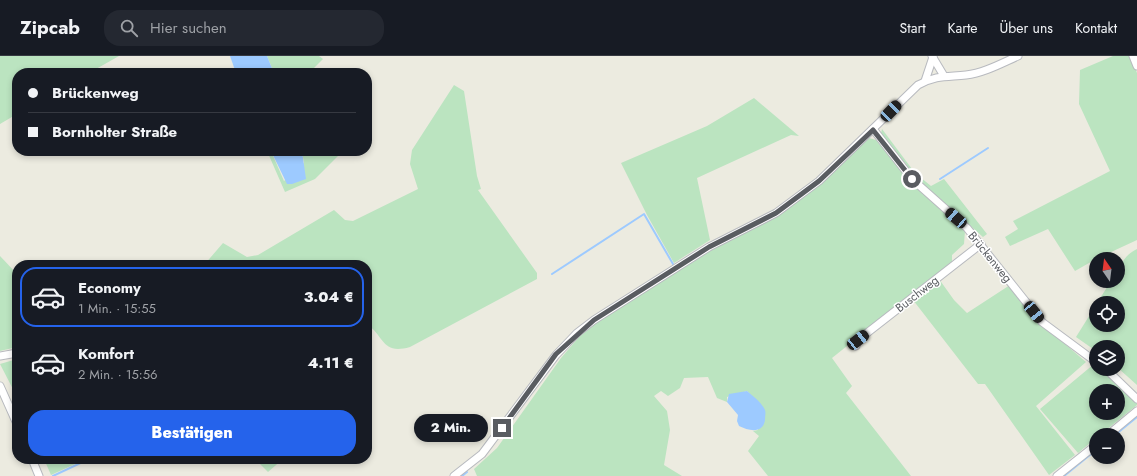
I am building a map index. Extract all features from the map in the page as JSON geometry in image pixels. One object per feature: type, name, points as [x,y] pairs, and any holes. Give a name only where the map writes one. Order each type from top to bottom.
[{"type":"street","points":[[454,476],[482,454],[556,354],[577,334],[612,307],[709,247],[776,213],[819,181],[918,85],[925,81],[944,76],[966,75],[981,71],[1018,56]]},
{"type":"street","points":[[1133,56],[1137,66]]},
{"type":"street","points":[[932,57],[944,76]]},
{"type":"street","points":[[925,81],[932,57]]},
{"type":"street","name":"Brückenweg","points":[[873,130],[912,179],[967,228],[1042,322],[1089,357]]},
{"type":"street","name":"Buschweg","points":[[856,346],[858,340],[981,244]]},
{"type":"street","points":[[0,356],[12,353]]},
{"type":"street","points":[[1113,376],[1137,398]]},
{"type":"street","points":[[0,386],[12,413]]},
{"type":"street","points":[[1116,428],[1137,411]]},
{"type":"street","points":[[1057,476],[1089,451]]},
{"type":"street","points":[[34,464],[39,476]]},
{"type":"green space","points":[[0,56],[119,56],[98,68],[12,68],[12,117],[0,124]]},
{"type":"green space","points":[[267,56],[319,56],[323,59],[314,68],[272,68]]},
{"type":"green space","points":[[1113,56],[1130,56],[1137,73],[1137,240],[1111,252],[1089,252],[1089,263],[1075,271],[1048,229],[1010,246],[1005,237],[1018,229],[1013,221],[1110,171],[1079,104],[1080,70]]},
{"type":"green space","points":[[454,85],[464,91],[477,176],[481,189],[478,190],[537,273],[537,279],[410,347],[394,349],[389,347],[372,328],[372,260],[208,260],[223,243],[247,257],[258,255],[334,210],[345,220],[353,221],[418,189],[410,164],[412,150]]},
{"type":"green space","points":[[754,98],[799,136],[791,135],[697,178],[710,240],[674,263],[647,215],[621,163],[707,126]]},
{"type":"green space","points":[[882,129],[915,173],[931,186],[944,179],[987,234],[983,237],[920,182],[881,133]]},
{"type":"green space","points":[[869,138],[876,140],[910,182],[965,231],[964,244],[952,255],[952,262],[832,358],[852,386],[846,393],[911,476],[768,476],[748,451],[759,436],[753,431],[758,430],[753,397],[747,391],[727,397],[727,402],[717,398],[708,377],[684,378],[680,388],[668,396],[661,391],[654,396],[667,411],[670,430],[664,465],[682,476],[477,476],[474,469],[497,448],[561,358],[579,337],[601,319],[710,251],[778,216],[821,184]]},
{"type":"green space","points":[[269,156],[273,156],[284,181],[304,163],[303,156],[338,156],[315,179],[285,192]]},
{"type":"green space","points":[[1137,249],[1137,385],[1125,374],[1125,340],[1089,340],[1089,346],[1076,337],[1089,316],[1089,332],[1125,332],[1125,296],[1101,296],[1107,288],[1125,288],[1125,258]]},
{"type":"green space","points":[[0,256],[12,269],[12,348],[0,351]]},
{"type":"green space","points":[[939,279],[954,300],[967,313],[1010,285],[1030,314],[1086,362],[1036,406],[1075,455],[1049,475],[985,384],[978,384],[913,300]]},
{"type":"green space","points":[[12,360],[12,387],[0,364]]},
{"type":"green space","points":[[1089,368],[1089,376],[1108,376],[1116,384],[1089,384],[1089,420],[1118,420],[1109,428],[1089,428],[1089,444],[1078,453],[1040,409]]},
{"type":"green space","points":[[1125,392],[1137,403],[1137,405],[1125,415]]},
{"type":"green space","points":[[46,464],[75,464],[51,475]]},
{"type":"green space","points":[[260,464],[277,464],[268,472]]},
{"type":"water","points":[[230,56],[267,56],[272,68],[234,68]]},
{"type":"water","points":[[273,156],[303,156],[306,179],[292,184],[287,184]]},
{"type":"water","points":[[747,391],[764,407],[765,420],[762,428],[751,430],[739,426],[737,421],[738,415],[727,402],[729,394]]},
{"type":"waterway","points":[[940,179],[988,148]]},
{"type":"waterway","points":[[552,274],[644,214],[673,264]]},
{"type":"waterway","points":[[1124,428],[1137,417]]},
{"type":"waterway","points":[[1064,476],[1089,456]]},
{"type":"waterway","points":[[53,476],[78,464]]},
{"type":"waterway","points":[[462,476],[467,472]]},
{"type":"route","points":[[502,428],[556,354],[594,320],[612,307],[709,247],[776,213],[819,181],[873,130],[912,179]]}]
